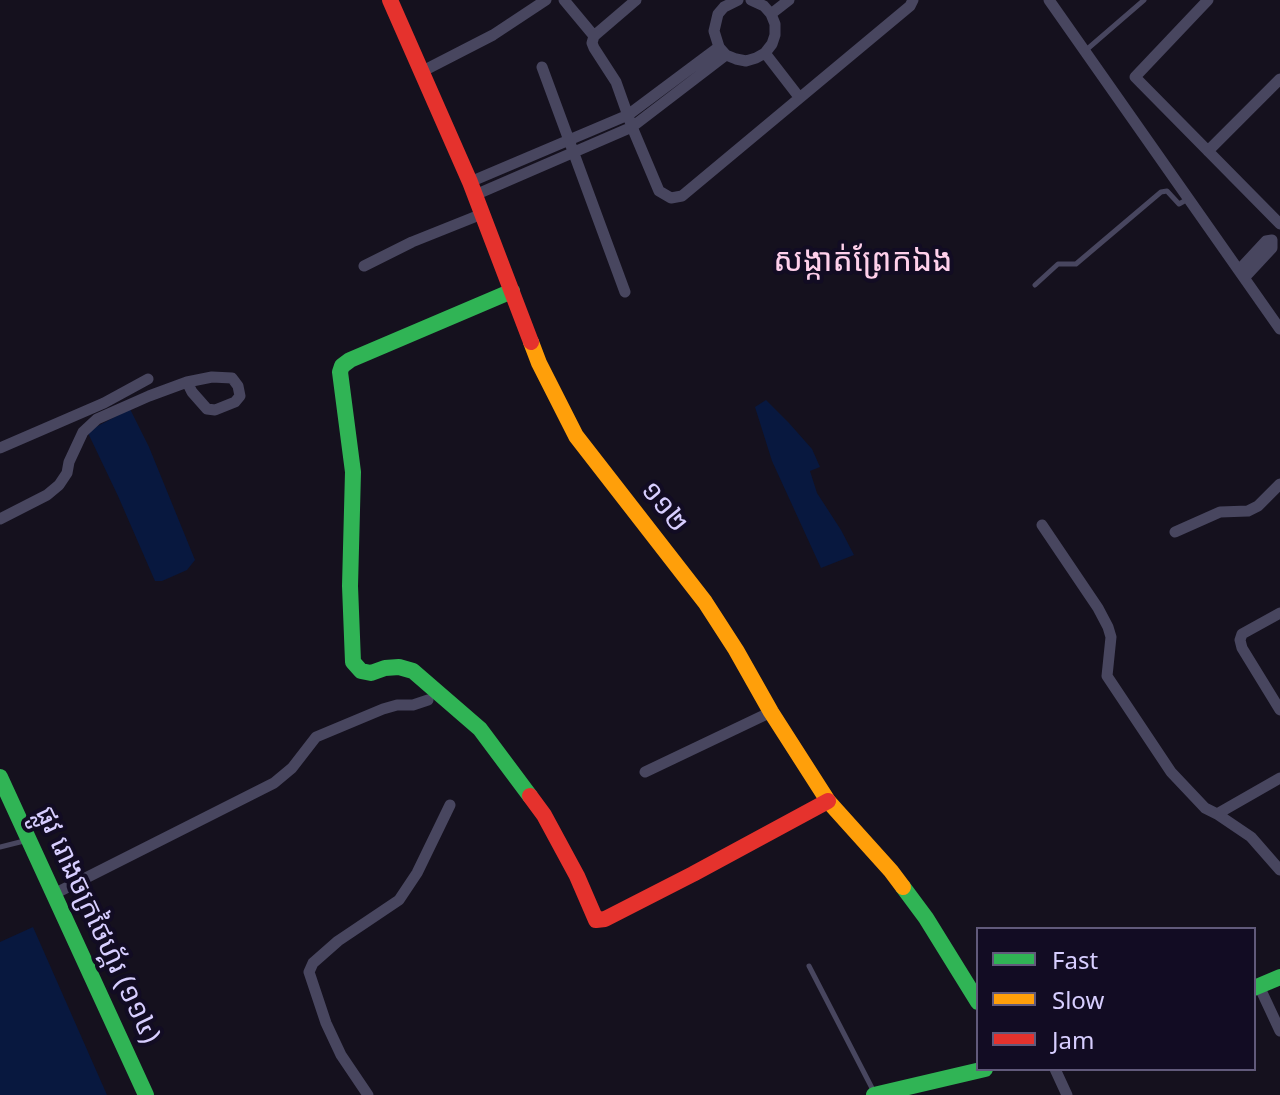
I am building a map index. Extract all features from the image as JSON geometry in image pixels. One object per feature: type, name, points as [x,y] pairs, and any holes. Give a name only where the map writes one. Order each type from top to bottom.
[{"type":"main road","name":"១១២","points":[[390,0],[472,188],[539,363],[576,436],[705,602],[828,801],[891,871],[926,918],[976,999]]},
{"type":"main road","points":[[512,291],[342,366],[340,372],[353,472],[350,586],[353,662],[361,671],[371,673],[399,667],[413,671],[480,729],[544,815],[577,876],[596,920],[605,919],[668,887],[828,801]]},
{"type":"main road","name":"ផ្លូវ រោងចក្រថៃហ្គ័រ (១១៤)","points":[[0,777],[146,1095]]},
{"type":"main road","points":[[1257,987],[1280,977]]},
{"type":"main road","points":[[875,1095],[977,1071]]},
{"type":"street","points":[[421,72],[493,35],[546,0]]},
{"type":"street","points":[[564,0],[594,36]]},
{"type":"street","points":[[636,0],[594,36],[592,43],[616,82],[659,191],[671,198],[682,196],[910,6],[913,0]]},
{"type":"street","points":[[738,0],[721,4],[714,31],[722,51],[746,61],[765,53],[775,35],[771,14],[759,1]]},
{"type":"street","points":[[771,14],[789,0]]},
{"type":"street","points":[[1049,0],[1280,328]]},
{"type":"street","points":[[1208,0],[1135,77],[1280,224]]},
{"type":"street","points":[[472,188],[574,153],[630,121],[722,51]]},
{"type":"street","points":[[765,53],[799,97]]},
{"type":"street","points":[[542,67],[625,292]]},
{"type":"street","points":[[1208,151],[1280,79]]},
{"type":"street","points":[[472,188],[569,140],[630,121]]},
{"type":"street","points":[[364,266],[412,242],[482,214]]},
{"type":"street","points":[[1242,273],[1272,248],[1276,236]]},
{"type":"street","points":[[0,448],[104,403],[148,379]]},
{"type":"street","points":[[0,519],[47,495],[59,485],[83,432],[97,419],[187,382]]},
{"type":"street","points":[[1175,532],[1220,512],[1248,511],[1258,506],[1280,484]]},
{"type":"street","points":[[1042,525],[1108,627],[1111,637],[1107,676],[1171,772],[1205,808],[1251,837],[1280,870]]},
{"type":"street","points":[[1280,613],[1242,634],[1240,644],[1280,710]]},
{"type":"street","points":[[54,894],[274,783],[292,768],[316,737],[383,709],[428,700]]},
{"type":"street","points":[[645,772],[771,712]]},
{"type":"street","points":[[1217,814],[1280,778]]},
{"type":"street","points":[[368,1095],[341,1055],[326,1023],[309,972],[313,963],[329,948],[399,900],[417,873],[450,805]]},
{"type":"street","points":[[1257,987],[1280,1031]]},
{"type":"street","points":[[1056,1071],[1067,1095]]},
{"type":"lane","points":[[1085,51],[1144,0]]},
{"type":"lane","points":[[1035,285],[1058,264],[1076,264],[1161,192],[1167,191],[1179,204],[1189,199]]},
{"type":"lane","points":[[0,847],[29,839]]},
{"type":"lane","points":[[809,966],[875,1095]]},
{"type":"water","points":[[766,400],[812,449],[820,467],[810,471],[817,493],[854,555],[821,568],[772,461],[755,407]]},
{"type":"water","points":[[130,409],[149,447],[195,560],[187,570],[162,581],[155,581],[88,433]]},
{"type":"water","points":[[33,927],[107,1095],[0,1095],[0,942]]},
{"type":"traffic: fast","points":[[512,291],[350,360],[340,372],[353,472],[350,586],[353,662],[361,671],[371,673],[399,667],[413,671],[480,729],[530,796]]},
{"type":"traffic: fast","points":[[0,777],[146,1095]]},
{"type":"traffic: fast","points":[[903,887],[976,999]]},
{"type":"traffic: fast","points":[[1256,987],[1280,977]]},
{"type":"traffic: fast","points":[[874,1095],[976,1071]]},
{"type":"traffic: slow","points":[[531,342],[576,436],[705,602],[828,801],[903,887]]},
{"type":"traffic: jam","points":[[390,0],[470,182],[531,342]]},
{"type":"traffic: jam","points":[[530,796],[544,815],[577,876],[596,920],[605,919],[693,874],[828,801]]},
{"type":"district","name":"សង្កាត់ព្រែកឯង","points":[[863,262]]}]
